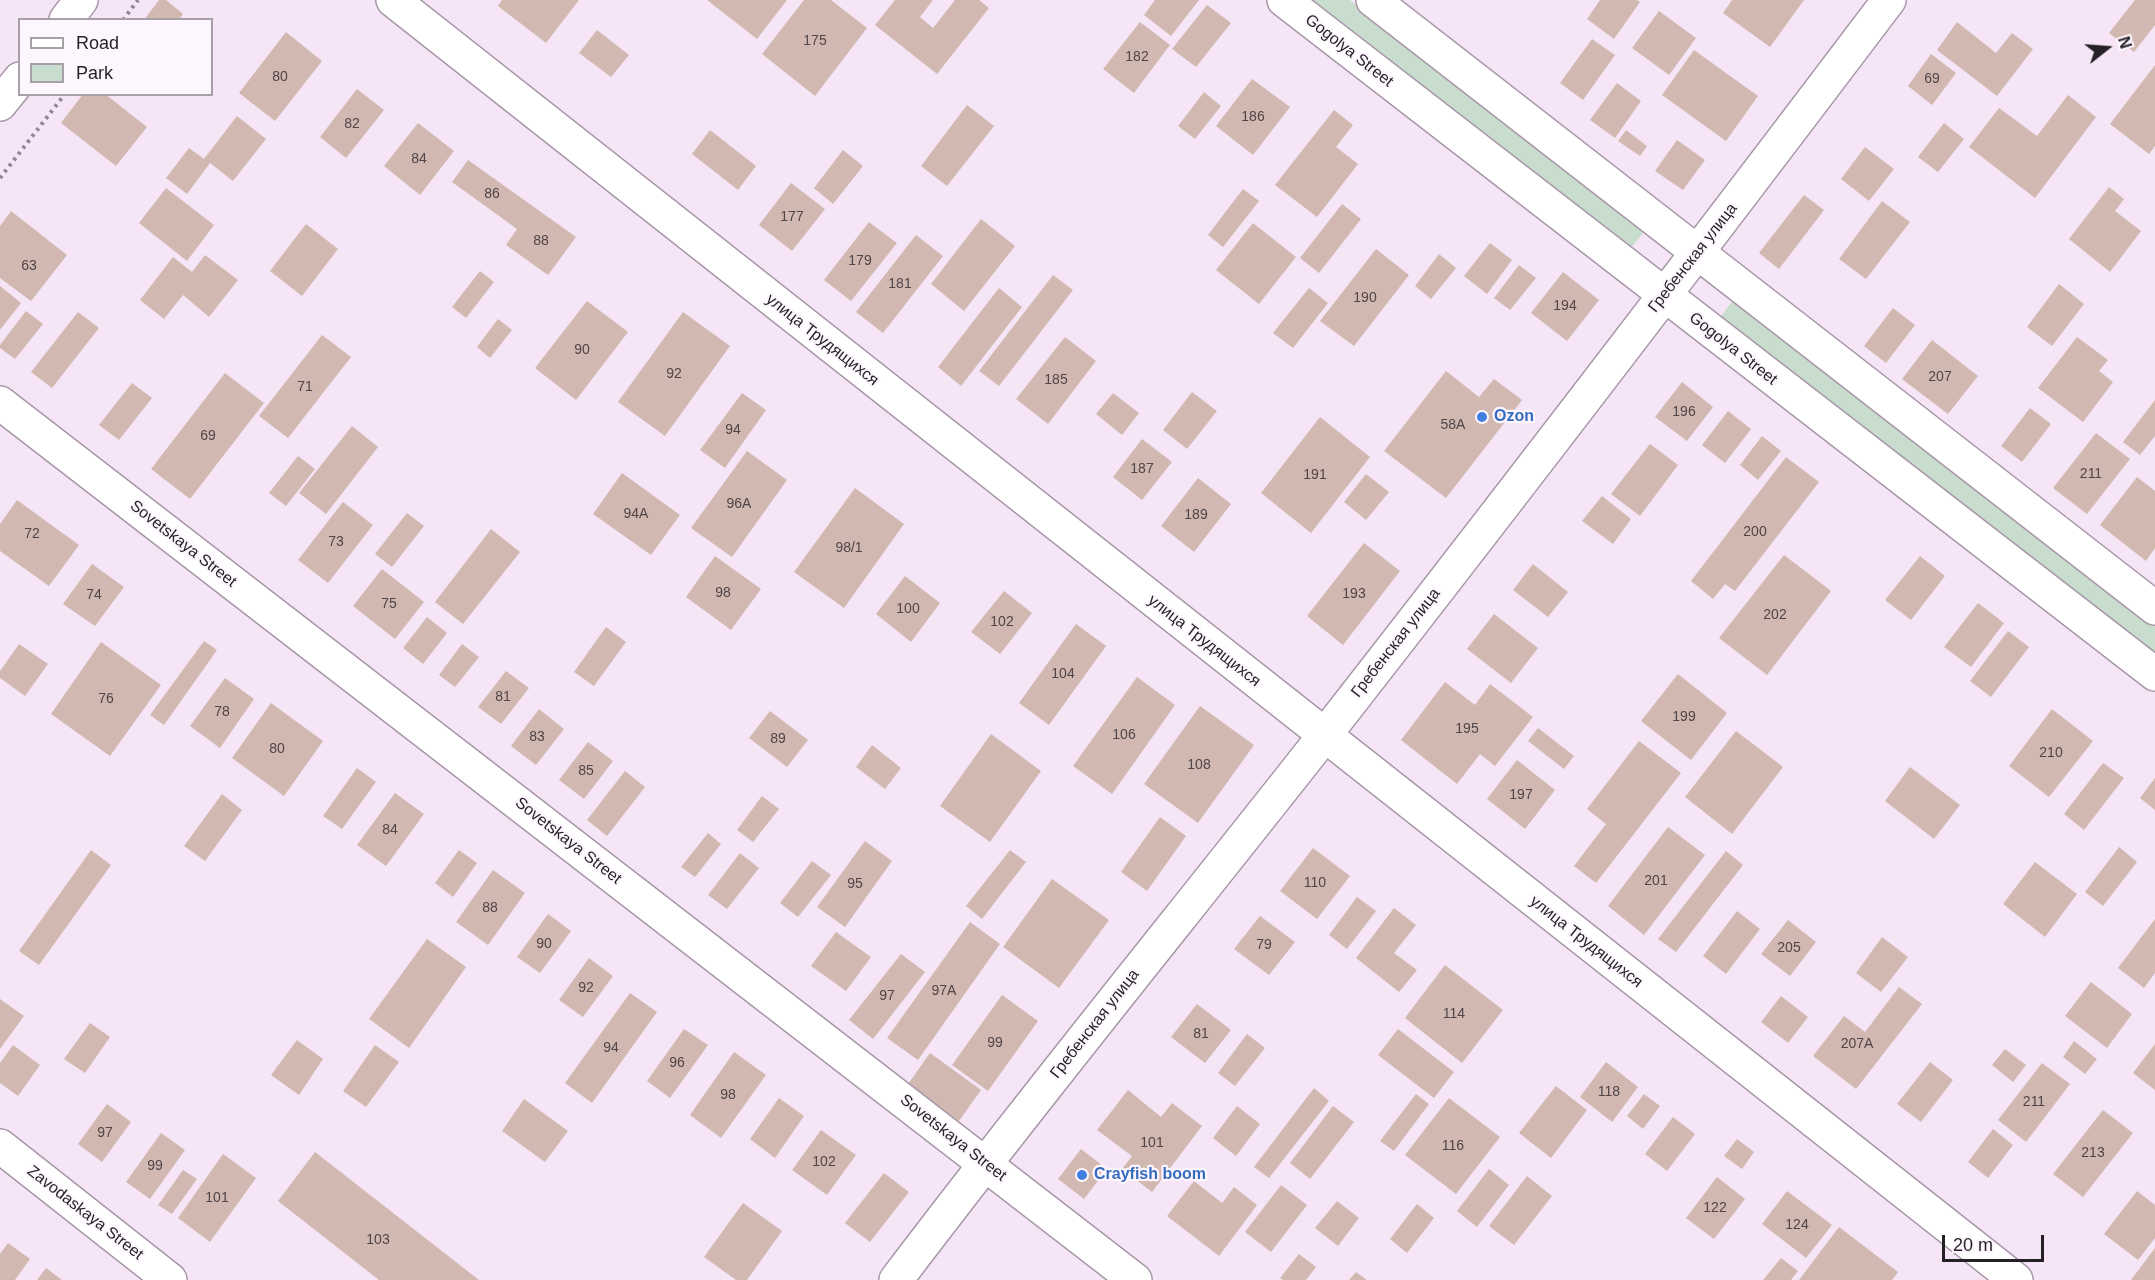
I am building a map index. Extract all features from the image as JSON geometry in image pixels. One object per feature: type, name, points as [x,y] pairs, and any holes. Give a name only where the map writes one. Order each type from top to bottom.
[{"type":"street","points":[[68,18],[81,0]]},
{"type":"street","name":"улица Трудящихся","points":[[393,0],[2016,1280]]},
{"type":"street","name":"Gogolya Street","points":[[1284,0],[2155,674]]},
{"type":"street","points":[[1373,0],[2155,608]]},
{"type":"street","name":"Гребенская улица","points":[[896,1280],[985,1162],[1324,736],[1889,0]]},
{"type":"street","points":[[0,104],[18,82]]},
{"type":"street","name":"Sovetskaya Street","points":[[0,403],[1135,1280]]},
{"type":"street","name":"Zavodaskaya Street","points":[[0,1146],[170,1280]]},
{"type":"path","points":[[124,18],[138,0]]},
{"type":"path","points":[[0,178],[63,96]]},
{"type":"green space","points":[[1304,0],[1350,0],[1646,229],[1629,251]]},
{"type":"green space","points":[[1736,296],[2155,623],[2155,662],[1717,322]]},
{"type":"building","points":[[159,0],[166,0],[183,14],[180,18],[146,18]]},
{"type":"building","points":[[502,0],[579,0],[546,43],[498,6]]},
{"type":"building","points":[[707,0],[787,0],[757,39]]},
{"type":"building","points":[[804,0],[831,0],[867,28],[815,96],[762,54]]},
{"type":"building","points":[[895,0],[933,0],[920,17],[933,28],[955,0],[979,0],[989,8],[937,74],[875,25]]},
{"type":"building","points":[[1155,0],[1199,0],[1171,36],[1144,15]]},
{"type":"building","points":[[1600,0],[1637,0],[1640,2],[1614,39],[1587,19]]},
{"type":"building","points":[[1732,0],[1804,0],[1770,47],[1723,13]]},
{"type":"building","points":[[2135,0],[2155,0],[2155,25],[2134,52],[2109,33]]},
{"type":"building","points":[[1207,5],[1231,23],[1196,67],[1172,49]]},
{"type":"building","points":[[1659,11],[1696,38],[1669,75],[1632,48]]},
{"type":"building","points":[[1140,22],[1170,45],[1134,93],[1103,69]]},
{"type":"building","points":[[1957,22],[1996,53],[2012,33],[2033,49],[1997,96],[1937,50]]},
{"type":"building","points":[[597,30],[629,55],[611,77],[579,53]]},
{"type":"building","points":[[286,32],[322,61],[275,121],[239,93]]},
{"type":"building","points":[[1592,39],[1615,55],[1583,100],[1560,83]]},
{"type":"building","points":[[1694,50],[1758,96],[1726,141],[1662,95]]},
{"type":"building","points":[[1931,54],[1956,73],[1932,105],[1908,86]]},
{"type":"building","points":[[2155,65],[2155,146],[2149,154],[2110,124]]},
{"type":"building","points":[[1252,79],[1290,107],[1253,155],[1216,126]]},
{"type":"building","points":[[1617,83],[1641,101],[1615,138],[1590,120]]},
{"type":"building","points":[[357,89],[384,110],[346,158],[320,137]]},
{"type":"building","points":[[1204,92],[1221,106],[1195,139],[1178,126]]},
{"type":"building","points":[[2068,95],[2096,117],[2035,198],[1969,147],[1999,108],[2037,136]]},
{"type":"building","points":[[81,96],[108,96],[147,127],[116,166],[61,123]]},
{"type":"building","points":[[967,105],[994,126],[947,186],[921,166]]},
{"type":"building","points":[[1334,110],[1353,125],[1336,147],[1358,164],[1317,217],[1275,185]]},
{"type":"building","points":[[237,116],[266,139],[233,181],[210,163],[187,194],[166,178],[189,148],[204,159]]},
{"type":"building","points":[[418,123],[454,151],[420,195],[384,166]]},
{"type":"building","points":[[1944,123],[1964,139],[1938,172],[1918,157]]},
{"type":"building","points":[[710,130],[756,166],[738,190],[692,154]]},
{"type":"building","points":[[1626,130],[1647,146],[1640,156],[1618,141]]},
{"type":"building","points":[[1677,140],[1705,160],[1683,190],[1655,171]]},
{"type":"building","points":[[1865,147],[1894,169],[1869,201],[1841,179]]},
{"type":"building","points":[[843,150],[863,166],[833,204],[814,188]]},
{"type":"building","points":[[468,160],[576,237],[548,275],[506,245],[517,229],[452,182]]},
{"type":"building","points":[[791,183],[825,209],[792,251],[759,225]]},
{"type":"building","points":[[2109,187],[2124,199],[2115,211],[2141,231],[2110,272],[2069,239]]},
{"type":"building","points":[[166,188],[214,225],[187,261],[139,223]]},
{"type":"building","points":[[1243,189],[1259,201],[1223,247],[1208,235]]},
{"type":"building","points":[[1804,195],[1824,210],[1779,269],[1759,253]]},
{"type":"building","points":[[1882,201],[1910,222],[1866,279],[1839,259]]},
{"type":"building","points":[[1342,204],[1361,219],[1319,273],[1300,258]]},
{"type":"building","points":[[11,211],[67,255],[31,301],[0,278],[0,226]]},
{"type":"building","points":[[981,219],[1015,246],[964,311],[931,284]]},
{"type":"building","points":[[869,222],[897,243],[851,301],[824,280]]},
{"type":"building","points":[[1253,223],[1296,257],[1259,304],[1216,270]]},
{"type":"building","points":[[306,224],[338,249],[302,296],[270,271]]},
{"type":"building","points":[[916,235],[943,256],[883,333],[856,312]]},
{"type":"building","points":[[1490,243],[1512,260],[1487,294],[1464,276]]},
{"type":"building","points":[[1376,249],[1409,275],[1354,346],[1320,321]]},
{"type":"building","points":[[1439,254],[1456,268],[1431,299],[1415,286]]},
{"type":"building","points":[[205,255],[238,280],[209,317],[183,295],[164,319],[140,300],[173,257],[192,272]]},
{"type":"building","points":[[1519,265],[1536,278],[1510,310],[1494,298]]},
{"type":"building","points":[[480,271],[494,282],[466,318],[452,307]]},
{"type":"building","points":[[1563,272],[1599,300],[1567,341],[1531,313]]},
{"type":"building","points":[[1053,275],[1073,290],[999,386],[979,371]]},
{"type":"building","points":[[2059,284],[2084,304],[2052,346],[2027,327]]},
{"type":"building","points":[[0,286],[21,303],[0,330]]},
{"type":"building","points":[[999,288],[1022,307],[961,386],[938,367]]},
{"type":"building","points":[[1309,288],[1328,303],[1293,348],[1273,333]]},
{"type":"building","points":[[587,301],[628,332],[576,400],[535,368]]},
{"type":"building","points":[[1893,308],[1915,325],[1886,363],[1864,346]]},
{"type":"building","points":[[26,311],[43,324],[15,359],[0,348],[0,345]]},
{"type":"building","points":[[78,312],[99,328],[52,388],[31,372]]},
{"type":"building","points":[[683,312],[730,346],[665,436],[618,402]]},
{"type":"building","points":[[498,319],[512,330],[490,358],[477,347]]},
{"type":"building","points":[[322,335],[351,357],[288,438],[259,416]]},
{"type":"building","points":[[1065,337],[1096,361],[1048,424],[1016,399]]},
{"type":"building","points":[[2077,337],[2108,360],[2099,371],[2113,382],[2083,422],[2038,388]]},
{"type":"building","points":[[1932,340],[1978,376],[1948,414],[1902,379]]},
{"type":"building","points":[[1446,371],[1479,397],[1494,379],[1522,400],[1446,498],[1384,451]]},
{"type":"building","points":[[225,373],[264,403],[190,499],[151,469]]},
{"type":"building","points":[[1682,382],[1713,407],[1687,441],[1655,417]]},
{"type":"building","points":[[132,383],[152,398],[119,440],[99,425]]},
{"type":"building","points":[[1192,392],[1217,411],[1187,449],[1163,430]]},
{"type":"building","points":[[742,393],[766,410],[725,468],[700,450]]},
{"type":"building","points":[[1113,393],[1139,413],[1122,435],[1096,414]]},
{"type":"building","points":[[2155,400],[2155,436],[2140,455],[2123,442]]},
{"type":"building","points":[[2030,408],[2051,424],[2022,462],[2001,446]]},
{"type":"building","points":[[1728,411],[1751,429],[1725,463],[1702,445]]},
{"type":"building","points":[[1320,417],[1370,457],[1311,533],[1261,493]]},
{"type":"building","points":[[352,426],[378,447],[326,514],[299,493]]},
{"type":"building","points":[[2096,433],[2130,459],[2087,514],[2053,488]]},
{"type":"building","points":[[1762,436],[1781,451],[1758,480],[1740,465]]},
{"type":"building","points":[[1142,439],[1172,462],[1142,500],[1113,477]]},
{"type":"building","points":[[1650,444],[1678,465],[1640,516],[1611,494]]},
{"type":"building","points":[[747,451],[787,480],[732,557],[691,528]]},
{"type":"building","points":[[298,456],[315,469],[286,506],[269,493]]},
{"type":"building","points":[[1786,457],[1819,482],[1735,591],[1725,584],[1713,599],[1691,581]]},
{"type":"building","points":[[622,473],[680,515],[651,555],[593,514]]},
{"type":"building","points":[[1366,474],[1389,492],[1366,520],[1344,502]]},
{"type":"building","points":[[2137,477],[2155,491],[2155,548],[2146,561],[2100,525]]},
{"type":"building","points":[[1198,478],[1231,504],[1194,552],[1161,526]]},
{"type":"building","points":[[855,488],[904,524],[844,608],[794,572]]},
{"type":"building","points":[[1602,496],[1631,519],[1613,544],[1582,521]]},
{"type":"building","points":[[17,500],[79,545],[49,586],[0,551],[0,524]]},
{"type":"building","points":[[343,502],[373,525],[328,583],[298,560]]},
{"type":"building","points":[[407,513],[424,526],[392,567],[375,554]]},
{"type":"building","points":[[491,529],[520,552],[463,624],[435,602]]},
{"type":"building","points":[[1364,543],[1400,571],[1343,645],[1307,616]]},
{"type":"building","points":[[1784,555],[1831,591],[1767,675],[1719,638]]},
{"type":"building","points":[[715,556],[761,589],[731,630],[686,597]]},
{"type":"building","points":[[1920,556],[1945,576],[1911,620],[1885,600]]},
{"type":"building","points":[[92,564],[124,587],[95,626],[63,604]]},
{"type":"building","points":[[1533,564],[1568,592],[1548,617],[1513,590]]},
{"type":"building","points":[[382,569],[424,602],[395,639],[353,606]]},
{"type":"building","points":[[905,576],[940,603],[911,642],[876,614]]},
{"type":"building","points":[[1004,591],[1032,613],[1000,654],[971,632]]},
{"type":"building","points":[[1978,603],[2004,623],[1971,667],[1944,647]]},
{"type":"building","points":[[1494,614],[1538,648],[1511,683],[1467,649]]},
{"type":"building","points":[[427,617],[447,633],[423,664],[403,648]]},
{"type":"building","points":[[1076,624],[1106,646],[1049,725],[1019,703]]},
{"type":"building","points":[[606,627],[626,642],[594,686],[574,672]]},
{"type":"building","points":[[2008,631],[2029,647],[1991,697],[1970,681]]},
{"type":"building","points":[[204,641],[217,650],[164,725],[150,715]]},
{"type":"building","points":[[101,642],[161,685],[110,756],[51,714]]},
{"type":"building","points":[[19,644],[48,664],[25,696],[0,678],[0,671]]},
{"type":"building","points":[[462,644],[479,657],[455,687],[439,675]]},
{"type":"building","points":[[506,671],[529,688],[501,724],[478,707]]},
{"type":"building","points":[[1678,674],[1727,713],[1691,760],[1641,721]]},
{"type":"building","points":[[1137,677],[1175,705],[1112,794],[1073,766]]},
{"type":"building","points":[[225,678],[254,699],[220,748],[190,726]]},
{"type":"building","points":[[1445,682],[1475,705],[1490,684],[1533,717],[1495,766],[1480,754],[1457,784],[1401,740]]},
{"type":"building","points":[[271,703],[323,741],[284,796],[232,758]]},
{"type":"building","points":[[1200,706],[1254,745],[1198,823],[1144,784]]},
{"type":"building","points":[[539,709],[564,729],[536,765],[511,746]]},
{"type":"building","points":[[2052,709],[2093,741],[2049,797],[2009,766]]},
{"type":"building","points":[[770,711],[808,740],[787,767],[749,738]]},
{"type":"building","points":[[1538,728],[1574,756],[1564,769],[1528,741]]},
{"type":"building","points":[[1736,731],[1783,767],[1732,834],[1685,797]]},
{"type":"building","points":[[991,734],[1041,771],[990,842],[940,806]]},
{"type":"building","points":[[1639,741],[1681,773],[1596,883],[1574,866],[1606,824],[1587,809]]},
{"type":"building","points":[[588,742],[613,761],[584,799],[559,780]]},
{"type":"building","points":[[872,745],[901,768],[885,789],[856,767]]},
{"type":"building","points":[[1517,760],[1555,790],[1525,829],[1487,799]]},
{"type":"building","points":[[2103,763],[2124,778],[2084,830],[2064,814]]},
{"type":"building","points":[[1910,767],[1960,805],[1934,839],[1885,801]]},
{"type":"building","points":[[357,768],[376,782],[342,829],[323,816]]},
{"type":"building","points":[[625,771],[645,787],[607,836],[587,820]]},
{"type":"building","points":[[2155,778],[2155,810],[2140,798]]},
{"type":"building","points":[[395,793],[424,814],[386,866],[357,845]]},
{"type":"building","points":[[222,794],[242,810],[205,861],[184,846]]},
{"type":"building","points":[[762,796],[779,809],[753,842],[737,830]]},
{"type":"building","points":[[1160,817],[1186,836],[1147,891],[1121,872]]},
{"type":"building","points":[[1668,827],[1705,855],[1644,935],[1608,906]]},
{"type":"building","points":[[708,833],[721,844],[695,877],[681,867]]},
{"type":"building","points":[[865,841],[892,861],[845,927],[817,907]]},
{"type":"building","points":[[2119,847],[2137,862],[2103,906],[2085,892]]},
{"type":"building","points":[[1313,848],[1350,876],[1317,919],[1280,891]]},
{"type":"building","points":[[91,850],[111,865],[39,965],[19,951]]},
{"type":"building","points":[[459,850],[477,863],[453,897],[435,883]]},
{"type":"building","points":[[1010,850],[1026,862],[982,919],[966,906]]},
{"type":"building","points":[[1726,851],[1743,865],[1676,952],[1658,939]]},
{"type":"building","points":[[740,853],[759,868],[727,909],[708,895]]},
{"type":"building","points":[[812,861],[831,875],[798,917],[780,903]]},
{"type":"building","points":[[2035,862],[2077,894],[2045,937],[2003,904]]},
{"type":"building","points":[[493,870],[525,893],[488,945],[456,922]]},
{"type":"building","points":[[1052,879],[1109,920],[1059,988],[1003,947]]},
{"type":"building","points":[[1357,897],[1376,911],[1347,949],[1329,935]]},
{"type":"building","points":[[1394,908],[1416,925],[1394,953],[1417,970],[1399,992],[1356,958]]},
{"type":"building","points":[[1737,911],[1760,929],[1726,974],[1703,956]]},
{"type":"building","points":[[548,914],[571,931],[540,973],[517,957]]},
{"type":"building","points":[[1260,916],[1295,942],[1269,975],[1234,949]]},
{"type":"building","points":[[2155,919],[2155,973],[2144,988],[2118,968]]},
{"type":"building","points":[[1788,920],[1816,942],[1790,976],[1761,954]]},
{"type":"building","points":[[970,922],[1000,944],[918,1060],[887,1038]]},
{"type":"building","points":[[836,932],[871,957],[846,991],[811,966]]},
{"type":"building","points":[[1882,937],[1908,957],[1881,992],[1856,973]]},
{"type":"building","points":[[427,939],[466,967],[409,1048],[369,1019]]},
{"type":"building","points":[[901,954],[925,972],[873,1039],[849,1020]]},
{"type":"building","points":[[589,958],[613,976],[583,1017],[559,1000]]},
{"type":"building","points":[[1445,965],[1503,1010],[1462,1063],[1405,1018]]},
{"type":"building","points":[[2091,982],[2132,1014],[2107,1048],[2065,1016]]},
{"type":"building","points":[[1899,987],[1922,1004],[1856,1089],[1813,1056],[1844,1016],[1865,1032]]},
{"type":"building","points":[[630,993],[657,1012],[592,1103],[565,1083]]},
{"type":"building","points":[[1002,995],[1038,1021],[988,1091],[952,1065]]},
{"type":"building","points":[[1781,996],[1808,1017],[1788,1043],[1761,1022]]},
{"type":"building","points":[[0,999],[24,1016],[0,1049]]},
{"type":"building","points":[[1197,1004],[1231,1030],[1205,1063],[1171,1037]]},
{"type":"building","points":[[90,1023],[110,1037],[85,1073],[64,1059]]},
{"type":"building","points":[[684,1029],[708,1045],[670,1098],[647,1081]]},
{"type":"building","points":[[1398,1029],[1454,1072],[1434,1098],[1378,1055]]},
{"type":"building","points":[[1247,1034],[1265,1048],[1235,1086],[1218,1073]]},
{"type":"building","points":[[297,1040],[323,1059],[299,1095],[271,1075]]},
{"type":"building","points":[[2074,1041],[2097,1059],[2085,1074],[2063,1057]]},
{"type":"building","points":[[2155,1044],[2155,1090],[2133,1073]]},
{"type":"building","points":[[13,1045],[40,1065],[18,1096],[0,1083],[0,1063]]},
{"type":"building","points":[[375,1045],[399,1062],[366,1107],[343,1091]]},
{"type":"building","points":[[2005,1049],[2026,1065],[2013,1082],[1992,1065]]},
{"type":"building","points":[[734,1052],[766,1075],[721,1138],[690,1115]]},
{"type":"building","points":[[930,1053],[981,1090],[959,1121],[908,1084]]},
{"type":"building","points":[[1606,1062],[1638,1087],[1612,1122],[1580,1097]]},
{"type":"building","points":[[1930,1062],[1953,1080],[1921,1122],[1897,1104]]},
{"type":"building","points":[[2042,1063],[2070,1084],[2026,1142],[1998,1120]]},
{"type":"building","points":[[1556,1086],[1587,1110],[1551,1158],[1519,1133]]},
{"type":"building","points":[[1314,1088],[1329,1101],[1269,1178],[1254,1167]]},
{"type":"building","points":[[1128,1090],[1161,1117],[1172,1103],[1202,1126],[1152,1192],[1122,1169],[1132,1156],[1097,1130]]},
{"type":"building","points":[[1416,1094],[1429,1104],[1394,1151],[1380,1141]]},
{"type":"building","points":[[1644,1094],[1660,1106],[1643,1129],[1627,1116]]},
{"type":"building","points":[[779,1098],[804,1116],[775,1158],[750,1139]]},
{"type":"building","points":[[1449,1098],[1500,1137],[1456,1194],[1405,1155]]},
{"type":"building","points":[[524,1099],[568,1131],[545,1162],[502,1131]]},
{"type":"building","points":[[107,1104],[131,1122],[102,1162],[78,1144]]},
{"type":"building","points":[[1237,1106],[1260,1124],[1236,1156],[1213,1138]]},
{"type":"building","points":[[1333,1106],[1354,1122],[1310,1179],[1290,1163]]},
{"type":"building","points":[[2103,1110],[2133,1133],[2083,1197],[2053,1174]]},
{"type":"building","points":[[1673,1117],[1695,1134],[1667,1171],[1645,1154]]},
{"type":"building","points":[[1993,1129],[2013,1145],[1988,1178],[1968,1162]]},
{"type":"building","points":[[821,1130],[856,1155],[827,1195],[792,1170]]},
{"type":"building","points":[[161,1133],[185,1150],[150,1199],[126,1182]]},
{"type":"building","points":[[1737,1139],[1754,1152],[1742,1169],[1724,1156]]},
{"type":"building","points":[[1081,1149],[1107,1169],[1084,1199],[1058,1179]]},
{"type":"building","points":[[315,1152],[479,1280],[379,1280],[278,1201]]},
{"type":"building","points":[[223,1154],[256,1178],[210,1242],[178,1218]]},
{"type":"building","points":[[1489,1169],[1509,1185],[1477,1227],[1457,1211]]},
{"type":"building","points":[[183,1170],[197,1179],[172,1214],[158,1205]]},
{"type":"building","points":[[884,1173],[909,1192],[870,1242],[845,1223]]},
{"type":"building","points":[[1527,1176],[1552,1196],[1514,1245],[1489,1226]]},
{"type":"building","points":[[1717,1177],[1745,1199],[1714,1239],[1686,1218]]},
{"type":"building","points":[[1194,1181],[1222,1203],[1234,1187],[1257,1205],[1219,1256],[1167,1216]]},
{"type":"building","points":[[1281,1185],[1307,1205],[1271,1252],[1245,1232]]},
{"type":"building","points":[[1787,1191],[1832,1225],[1806,1258],[1762,1224]]},
{"type":"building","points":[[2137,1191],[2155,1205],[2155,1238],[2138,1260],[2104,1234]]},
{"type":"building","points":[[1337,1201],[1359,1218],[1338,1246],[1315,1228]]},
{"type":"building","points":[[743,1203],[782,1231],[747,1280],[736,1280],[704,1257]]},
{"type":"building","points":[[1417,1204],[1434,1218],[1407,1253],[1390,1239]]},
{"type":"building","points":[[1839,1227],[1898,1272],[1892,1280],[1799,1280]]},
{"type":"building","points":[[8,1243],[30,1259],[15,1280],[0,1280],[0,1254]]},
{"type":"building","points":[[2155,1248],[2155,1280],[2131,1280]]},
{"type":"building","points":[[1299,1254],[1316,1267],[1306,1280],[1280,1278]]},
{"type":"building","points":[[1781,1258],[1798,1271],[1791,1280],[1763,1280]]},
{"type":"building","points":[[46,1268],[62,1280],[37,1280]]},
{"type":"building","points":[[1356,1272],[1367,1280],[1349,1280]]},
{"type":"place","name":"Ozon","points":[[1482,417]]},
{"type":"place","name":"Crayfish boom","points":[[1082,1175]]}]
